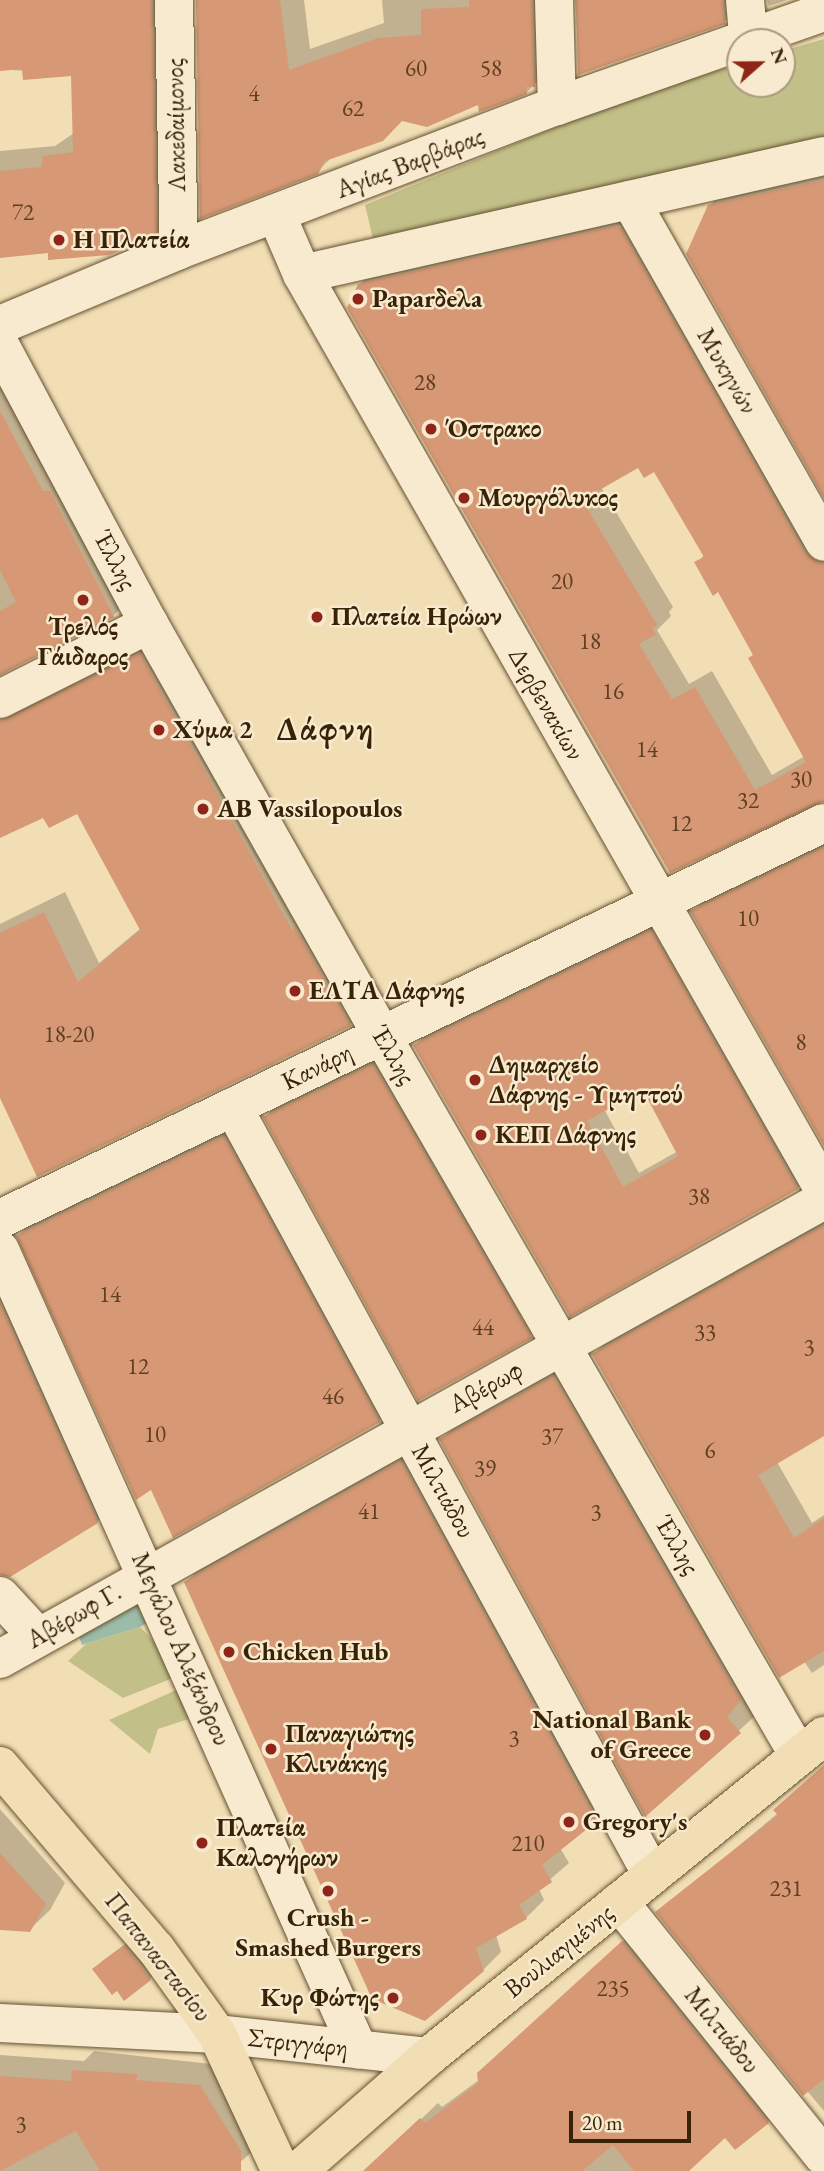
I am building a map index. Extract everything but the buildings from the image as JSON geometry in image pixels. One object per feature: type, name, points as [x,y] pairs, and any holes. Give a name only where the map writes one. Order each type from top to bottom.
[{"type":"main road","name":"Βουλιαγμένης","points":[[298,2171],[428,2057],[812,1746]]},
{"type":"main road","name":"Παπαναστασίου","points":[[0,1766],[156,1949],[217,2034],[281,2171]]},
{"type":"street","name":"Λακεδαίμονος","points":[[174,0],[178,250]]},
{"type":"street","points":[[554,0],[557,106]]},
{"type":"street","points":[[745,0],[747,28]]},
{"type":"street","name":"Αγίας Βαρβάρας","points":[[777,28],[824,12]]},
{"type":"street","name":"Αγίας Βαρβάρας","points":[[0,325],[178,250],[557,106],[726,46]]},
{"type":"street","points":[[302,274],[824,156]]},
{"type":"street","name":"Μυκηνών","points":[[630,200],[824,542]]},
{"type":"street","name":"Δερβενακίων","points":[[276,214],[302,274],[824,1191]]},
{"type":"street","name":"Έλλης","points":[[0,345],[149,624],[382,1036],[561,1345],[812,1746]]},
{"type":"street","points":[[0,699],[149,624]]},
{"type":"street","name":"Κανάρη","points":[[0,1219],[824,823]]},
{"type":"street","name":"Μιλτιάδου","points":[[233,1107],[652,1875]]},
{"type":"street","name":"Αβέρωφ","points":[[148,1574],[824,1200]]},
{"type":"street","name":"Μεγάλου Αλεξάνδρου","points":[[0,1250],[148,1574],[358,2049]]},
{"type":"street","name":"Αβέρωφ Γ.","points":[[0,1659],[148,1574]]},
{"type":"street","points":[[0,1596],[38,1637]]},
{"type":"street","name":"Μιλτιάδου","points":[[619,1902],[824,2157]]},
{"type":"street","name":"Στριγγάρη","points":[[0,2023],[217,2034],[428,2057]]},
{"type":"shaded area","points":[[824,39],[824,137],[373,239],[365,205],[632,96],[726,68],[726,98],[796,98],[796,47]]},
{"type":"shaded area","points":[[146,1587],[158,1616],[140,1627],[82,1645],[77,1631]]},
{"type":"shaded area","points":[[140,1627],[185,1673],[123,1698],[68,1661],[86,1644]]},
{"type":"shaded area","points":[[192,1683],[207,1713],[158,1729],[150,1754],[109,1720]]},
{"type":"place","name":"Η Πλατεία","points":[[59,240]]},
{"type":"place","name":"Paparδeλa","points":[[358,299]]},
{"type":"place","name":"Όστρακο","points":[[431,429]]},
{"type":"place","name":"Μουργόλυκος","points":[[464,498]]},
{"type":"place","name":"Τρελός Γάιδαρος","points":[[83,600]]},
{"type":"place","name":"Πλατεία Ηρώων","points":[[317,617]]},
{"type":"place","name":"Χύμα 2","points":[[159,730]]},
{"type":"place","name":"AB Vassilopoulos","points":[[203,809]]},
{"type":"place","name":"ΕΛΤΑ Δάφνης","points":[[295,991]]},
{"type":"place","name":"Δημαρχείο Δάφνης - Υμηττού","points":[[475,1080]]},
{"type":"place","name":"ΚΕΠ Δάφνης","points":[[481,1135]]},
{"type":"place","name":"Chicken Hub","points":[[229,1652]]},
{"type":"place","name":"National Bank of Greece","points":[[705,1735]]},
{"type":"place","name":"Παναγιώτης Κλινάκης","points":[[271,1749]]},
{"type":"place","name":"Gregory's","points":[[569,1822]]},
{"type":"place","name":"Πλατεία Καλογήρων","points":[[202,1843]]},
{"type":"place","name":"Crush - Smashed Burgers","points":[[328,1891]]},
{"type":"place","name":"Κυρ Φώτης","points":[[393,1998]]},
{"type":"district","name":"Δάφνη","points":[[326,729]]}]
